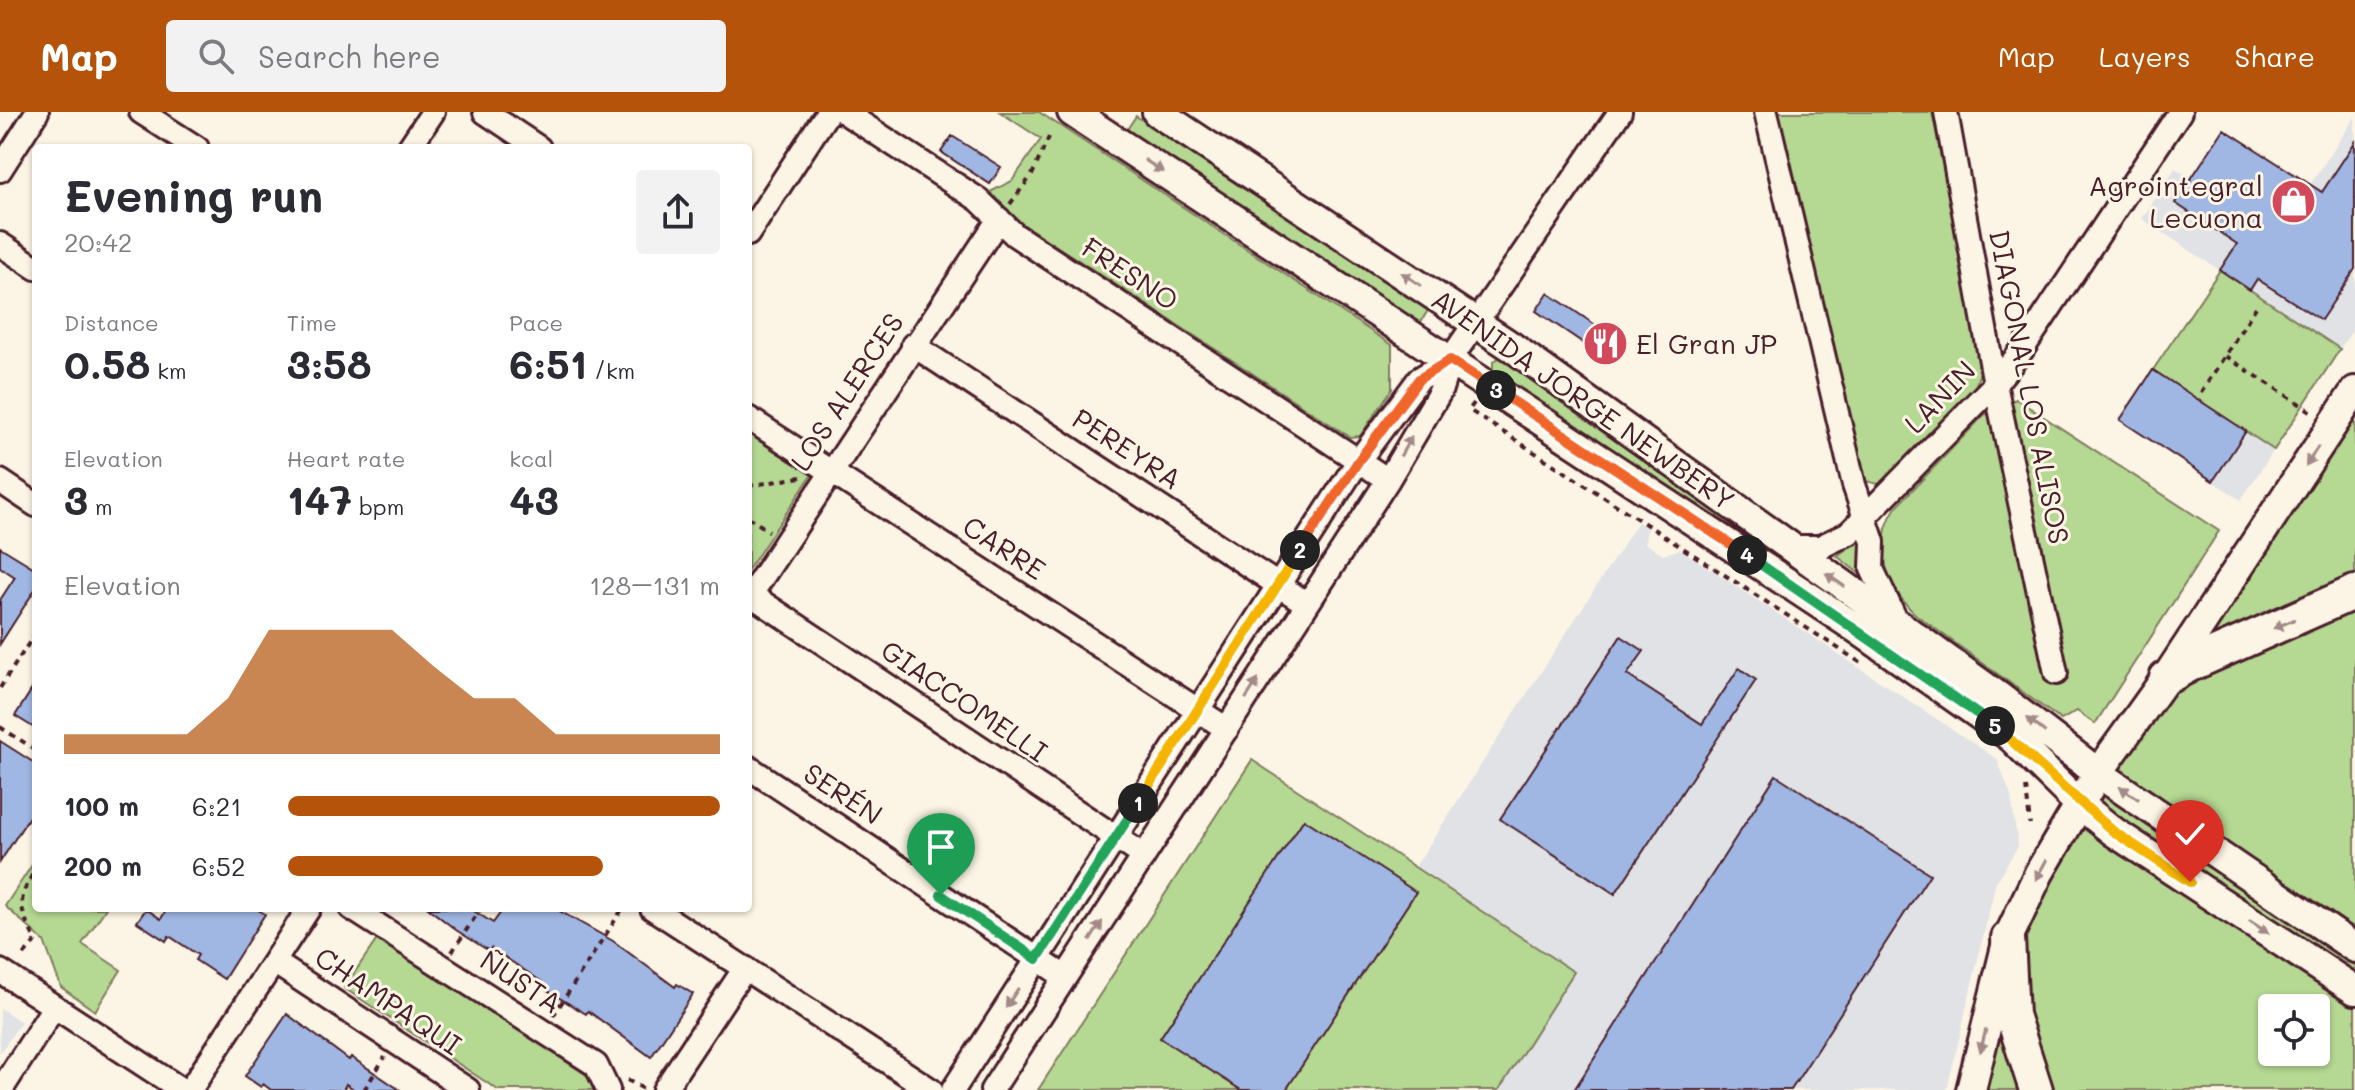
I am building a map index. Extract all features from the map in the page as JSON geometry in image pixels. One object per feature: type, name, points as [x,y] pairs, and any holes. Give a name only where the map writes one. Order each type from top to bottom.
[{"type":"highway","points":[[2166,678],[2219,651],[2355,592]]},
{"type":"highway","points":[[2008,938],[2012,1015],[2036,1090]]},
{"type":"main road","name":"AVENIDA JORGE NEWBERY","points":[[1157,112],[1476,323],[1899,625],[2098,773],[2355,948]]},
{"type":"main road","name":"AVENIDA JORGE NEWBERY","points":[[1085,116],[1923,674],[2011,737],[2079,804],[2114,832],[2348,986]]},
{"type":"main road","points":[[1971,1090],[2008,938],[2039,873],[2098,773],[2166,678],[2355,391]]},
{"type":"street","points":[[0,170],[37,112]]},
{"type":"street","points":[[141,112],[191,144]]},
{"type":"street","points":[[412,144],[433,112]]},
{"type":"street","points":[[485,112],[533,144]]},
{"type":"street","points":[[752,228],[828,112]]},
{"type":"street","name":"FRESNO","points":[[844,112],[979,200],[1015,235],[1388,480]]},
{"type":"street","points":[[1766,112],[1854,485],[1867,516],[1873,542],[1872,569],[1899,625]]},
{"type":"street","name":"DIAGONAL LOS ALISOS","points":[[1946,112],[1995,384],[2056,673]]},
{"type":"street","name":"LANIN","points":[[1789,547],[1820,547],[1834,542],[1867,516],[1995,384],[2020,353],[2180,112]]},
{"type":"street","points":[[992,1090],[1388,480],[1440,392],[1450,360],[1610,115]]},
{"type":"street","name":"LOS ALERCES","points":[[752,592],[999,219]]},
{"type":"street","points":[[0,244],[32,265]]},
{"type":"street","name":"PEREYRA","points":[[913,345],[1307,604]]},
{"type":"street","points":[[953,1090],[1359,460],[1419,379],[1450,360]]},
{"type":"street","name":"CARRE","points":[[752,421],[1227,729]]},
{"type":"street","points":[[0,481],[32,502]]},
{"type":"street","name":"GIACCOMELLI","points":[[752,599],[1144,856]]},
{"type":"street","name":"SERÉN","points":[[752,770],[1065,977]]},
{"type":"street","points":[[190,1090],[306,912]]},
{"type":"street","name":"ÑUSTA","points":[[357,912],[596,1065],[608,1090]]},
{"type":"street","points":[[658,912],[931,1090]]},
{"type":"street","name":"CHAMPAQUI","points":[[274,962],[468,1090]]},
{"type":"street","points":[[664,1090],[745,968]]},
{"type":"street","points":[[0,971],[182,1090]]},
{"type":"street","points":[[1,1090],[54,1007]]},
{"type":"path","points":[[999,219],[1032,175],[1049,137]]},
{"type":"path","points":[[2201,393],[2256,307]]},
{"type":"path","points":[[2225,356],[2303,406]]},
{"type":"path","points":[[1469,410],[1870,669]]},
{"type":"path","points":[[752,485],[831,472]]},
{"type":"path","points":[[752,520],[785,541]]},
{"type":"path","points":[[0,688],[32,638]]},
{"type":"path","points":[[0,727],[32,747]]},
{"type":"path","points":[[2024,783],[2028,791],[2030,824]]},
{"type":"path","points":[[24,955],[36,941],[22,914],[21,891],[32,875]]},
{"type":"path","points":[[442,967],[478,912]]},
{"type":"path","points":[[543,1031],[620,912]]},
{"type":"path","points":[[364,1090],[395,1042]]},
{"type":"shaded area","points":[[2355,117],[2355,214],[2310,185]]},
{"type":"shaded area","points":[[2175,168],[2253,218],[2355,268],[2355,326],[2340,349],[2142,219]]},
{"type":"shaded area","points":[[2153,370],[2274,450],[2241,500],[2120,420]]},
{"type":"shaded area","points":[[1638,522],[1647,528],[1645,543],[1663,555],[1680,549],[1997,759],[2011,796],[2018,846],[1996,882],[1947,1090],[1499,1090],[1574,972],[1415,867]]},
{"type":"shaded area","points":[[0,1008],[21,1022],[0,1053]]},
{"type":"green space","points":[[1000,112],[1039,112],[1392,345],[1392,389],[1360,436],[1350,437],[1018,221],[990,192],[1012,181],[1041,139]]},
{"type":"green space","points":[[1777,112],[1932,112],[1983,363],[1972,396],[1883,485],[1865,481]]},
{"type":"green space","points":[[1136,116],[1430,307],[1419,325],[1126,131]]},
{"type":"green space","points":[[2220,270],[2340,349],[2274,450],[2153,370]]},
{"type":"green space","points":[[1500,357],[2046,745],[2039,754],[1493,373],[1493,362]]},
{"type":"green space","points":[[2355,391],[2355,1090],[1971,1090],[2008,938]]},
{"type":"green space","points":[[2016,399],[2219,531],[2095,724],[2077,711],[2061,720],[1915,614],[1896,590],[1885,564],[1885,535],[1896,507],[1984,415]]},
{"type":"green space","points":[[752,432],[813,473],[752,564]]},
{"type":"green space","points":[[1860,539],[1864,574],[1861,575],[1837,556]]},
{"type":"green space","points":[[1252,760],[1574,972],[1499,1090],[1038,1090]]},
{"type":"green space","points":[[32,865],[32,912],[103,912],[82,944],[121,970],[95,1011],[61,987],[44,941],[5,906]]},
{"type":"green space","points":[[378,938],[588,1076],[597,1090],[498,1090],[344,988]]},
{"type":"building","points":[[2224,129],[2322,192],[2355,142],[2355,269],[2321,320],[2257,279],[2250,290],[2220,270],[2237,244],[2175,203]]},
{"type":"building","points":[[952,136],[1001,167],[990,184],[941,152]]},
{"type":"building","points":[[1548,293],[1619,341],[1607,359],[1536,311]]},
{"type":"building","points":[[2153,370],[2246,431],[2213,481],[2120,420]]},
{"type":"building","points":[[0,547],[32,567],[32,594],[0,644],[0,600],[15,577],[0,567]]},
{"type":"building","points":[[1621,636],[1644,651],[1627,675],[1702,724],[1739,668],[1756,680],[1615,894],[1500,819]]},
{"type":"building","points":[[32,689],[32,727],[15,716]]},
{"type":"building","points":[[0,741],[32,761],[32,812],[0,862]]},
{"type":"building","points":[[1776,775],[1930,874],[1791,1090],[1574,1090]]},
{"type":"building","points":[[1304,819],[1416,892],[1286,1090],[1241,1090],[1160,1038]]},
{"type":"building","points":[[144,912],[150,912],[161,919],[165,912],[265,914],[224,979],[195,960],[198,955],[169,936],[166,941],[137,922]]},
{"type":"building","points":[[433,912],[475,912],[493,923],[501,912],[561,912],[613,941],[675,987],[677,984],[693,994],[651,1057],[588,1011],[586,1014],[553,994],[540,985],[542,982],[491,948],[489,951]]},
{"type":"building","points":[[287,1014],[349,1060],[351,1057],[400,1090],[355,1090],[346,1084],[343,1090],[271,1090],[263,1084],[261,1087],[245,1076]]},
{"type":"place","name":"Agrointegral Lecuona","points":[[2294,202]]},
{"type":"place","name":"El Gran JP","points":[[1605,344]]},
{"type":"route","points":[[941,895],[1037,959],[1359,460],[1419,379],[1450,360],[1923,674],[2011,737],[2079,804],[2114,832],[2190,882]]}]
